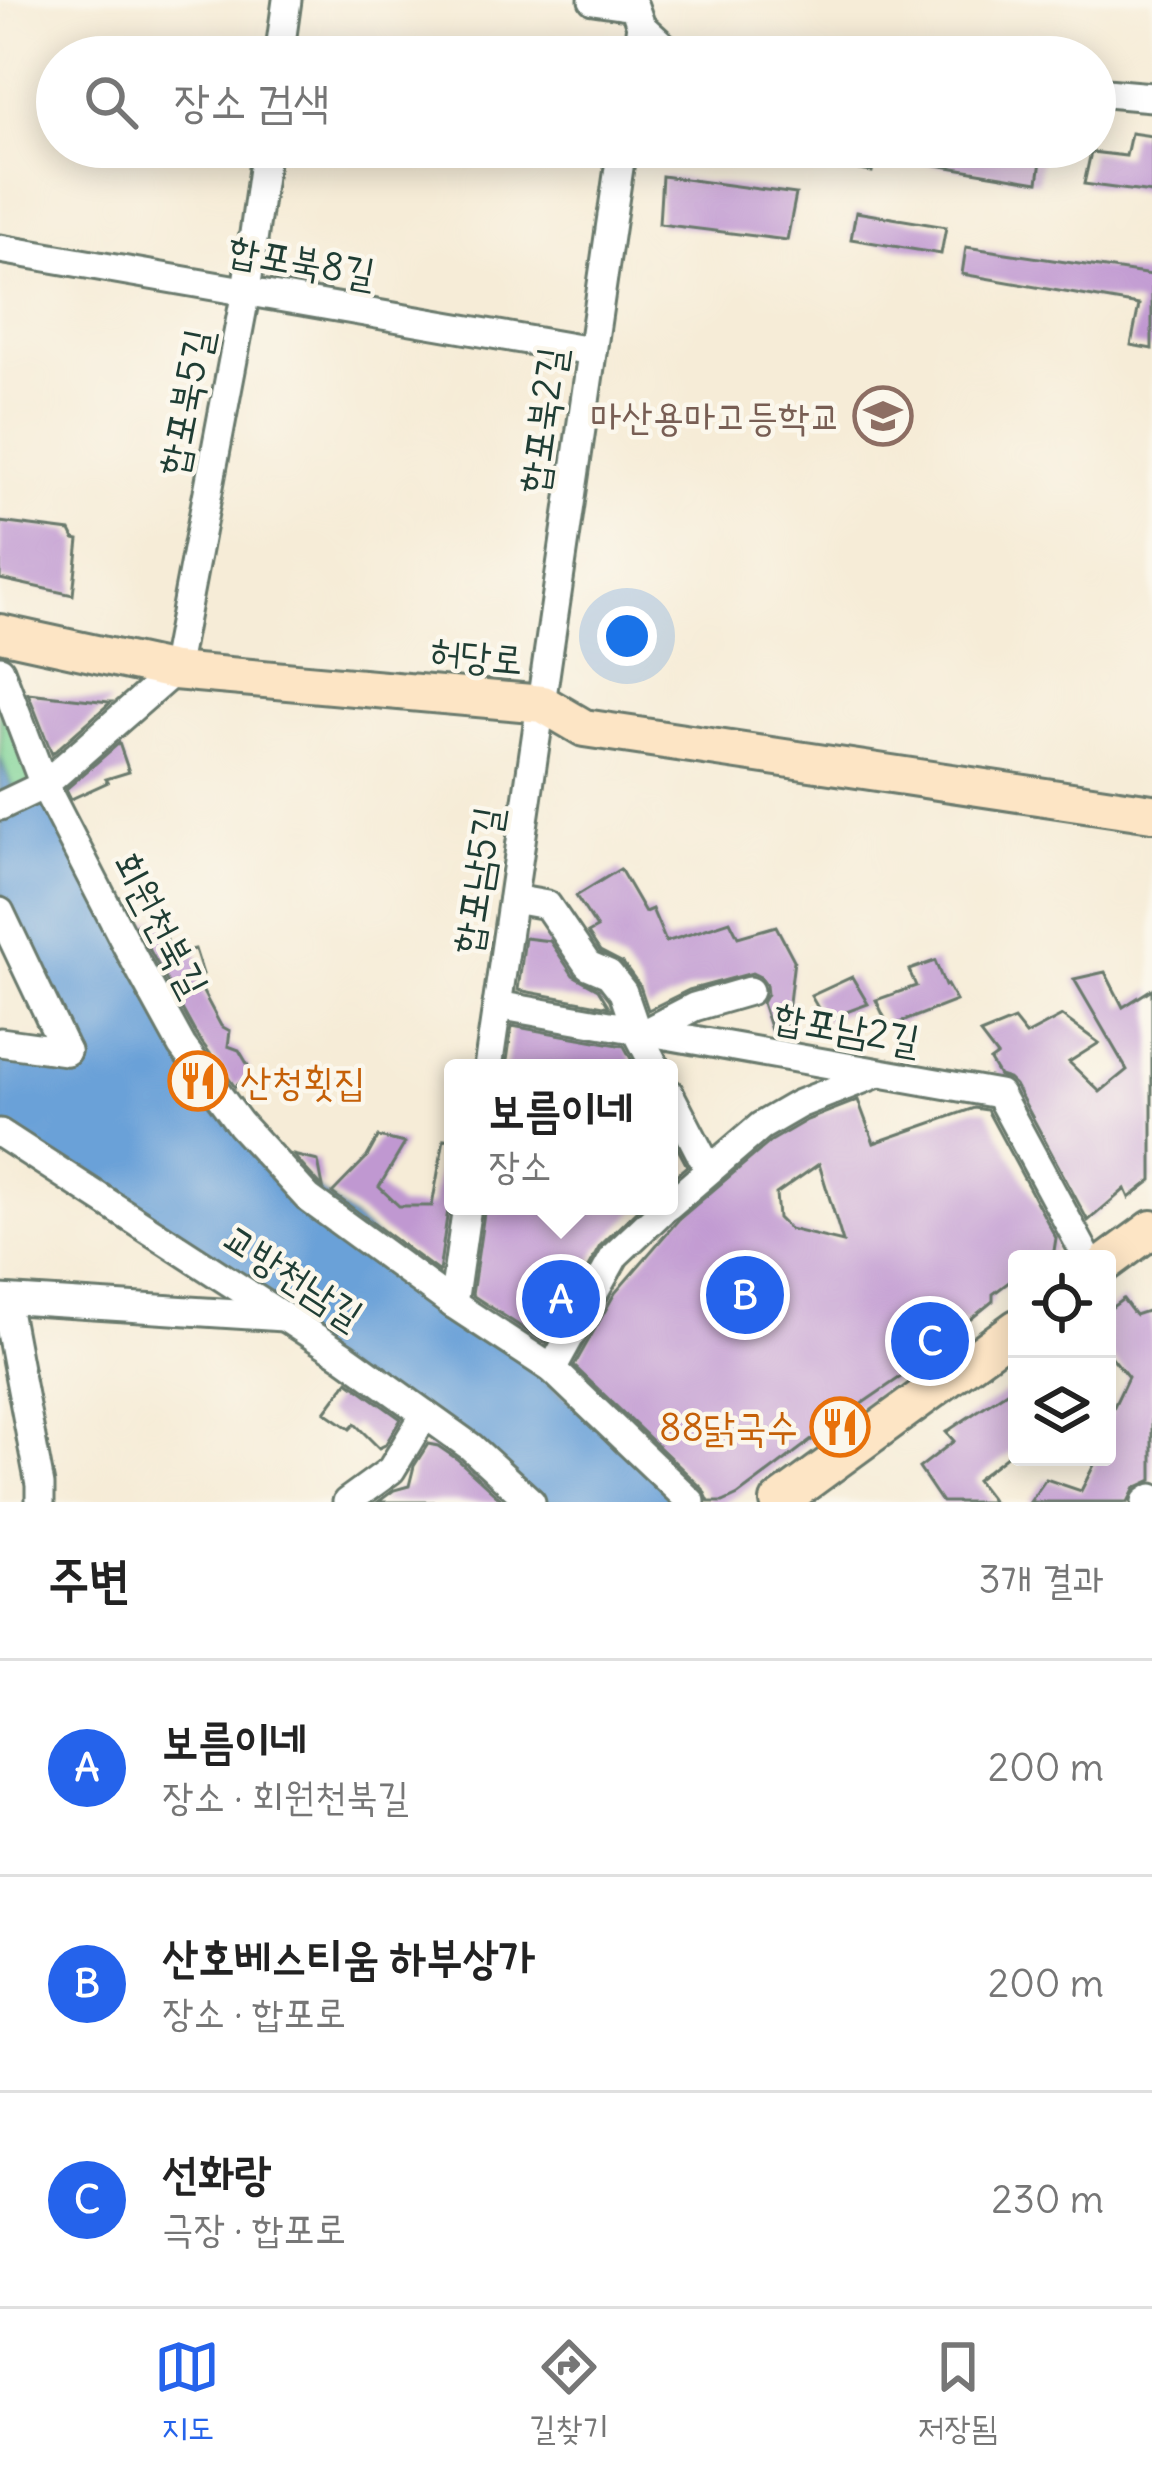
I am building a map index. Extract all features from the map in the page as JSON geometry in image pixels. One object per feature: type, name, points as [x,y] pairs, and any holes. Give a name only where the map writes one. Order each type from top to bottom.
[{"type":"main road","name":"허당로","points":[[0,633],[174,671],[543,704],[584,728],[1152,813]]},
{"type":"main road","points":[[1116,1255],[1152,1229]]},
{"type":"main road","points":[[779,1502],[1008,1335]]},
{"type":"street","points":[[282,36],[287,0]]},
{"type":"street","points":[[593,0],[636,11],[657,36]]},
{"type":"street","points":[[1116,94],[1152,98]]},
{"type":"street","name":"합포북5길","points":[[174,671],[246,291],[263,168]]},
{"type":"street","name":"합포북2길","points":[[543,704],[619,168]]},
{"type":"street","name":"합포북8길","points":[[0,249],[591,351]]},
{"type":"street","name":"회원천북길","points":[[0,670],[44,785],[127,946],[182,1046],[240,1124],[308,1198],[552,1369],[692,1502]]},
{"type":"street","points":[[0,806],[44,785],[174,671]]},
{"type":"street","name":"합포남5길","points":[[489,1059],[543,704]]},
{"type":"street","points":[[514,898],[547,904],[588,965],[610,974],[652,1059]]},
{"type":"street","points":[[0,912],[66,1051],[0,1042]]},
{"type":"street","points":[[641,1031],[694,1006],[749,991]]},
{"type":"street","name":"합포남2길","points":[[497,1005],[999,1094],[1083,1250]]},
{"type":"street","points":[[678,1197],[761,1126],[800,1104],[879,1073]]},
{"type":"street","points":[[678,1110],[710,1170]]},
{"type":"street","name":"교방천남길","points":[[0,1133],[286,1317],[471,1447],[531,1502]]},
{"type":"street","points":[[453,1304],[466,1215]]},
{"type":"street","points":[[552,1369],[615,1255],[657,1215]]},
{"type":"street","points":[[40,1502],[2,1299],[286,1317]]},
{"type":"street","points":[[346,1502],[391,1470],[425,1414]]},
{"type":"green space","points":[[0,670],[44,785],[0,806]]},
{"type":"water","points":[[0,757],[16,798],[44,785],[240,1124],[691,1502],[531,1502],[0,1133],[0,1042],[58,1050],[0,911]]},
{"type":"building","points":[[1131,133],[1152,136],[1152,193],[1084,184],[1088,168],[1116,168],[1116,155],[1126,156]]},
{"type":"building","points":[[954,168],[1040,168],[1038,182]]},
{"type":"building","points":[[662,176],[796,194],[787,240],[659,224]]},
{"type":"building","points":[[856,212],[946,227],[941,254],[851,239]]},
{"type":"building","points":[[966,247],[1152,275],[1152,349],[1131,345],[1139,305],[962,274]]},
{"type":"building","points":[[0,522],[70,531],[79,540],[73,595],[0,579]]},
{"type":"building","points":[[28,693],[109,702],[111,702],[52,754]]},
{"type":"building","points":[[119,743],[129,772],[71,799],[66,789]]},
{"type":"building","points":[[620,869],[645,912],[652,909],[666,942],[730,921],[738,937],[776,926],[794,960],[786,1028],[772,1033],[762,1003],[766,985],[752,973],[689,990],[648,1010],[640,986],[623,963],[600,951],[588,933],[597,928],[576,896]]},
{"type":"building","points":[[162,918],[170,954],[195,949],[203,974],[195,977],[221,1026],[230,1031],[228,1046],[239,1050],[249,1067],[246,1078],[235,1087],[197,1036],[136,925]]},
{"type":"building","points":[[525,938],[550,941],[573,975],[598,989],[609,1007],[518,990]]},
{"type":"building","points":[[935,961],[956,1001],[889,1027],[876,1000],[916,986],[909,970]]},
{"type":"building","points":[[1105,972],[1123,1007],[1152,989],[1152,1180],[1129,1198],[1125,1189],[1088,1221],[1015,1085],[999,1076],[990,1061],[997,1056],[980,1034],[1014,1020],[1026,1035],[1062,1016],[1099,1043],[1069,1062],[1100,1092],[1127,1070],[1074,979]]},
{"type":"building","points":[[852,977],[868,1004],[825,1020],[811,996]]},
{"type":"building","points":[[512,1026],[624,1046],[631,1059],[507,1059]]},
{"type":"building","points":[[858,1100],[874,1143],[974,1108],[987,1110],[1056,1238],[1054,1250],[1008,1250],[1008,1283],[993,1294],[993,1301],[966,1323],[958,1319],[905,1351],[921,1363],[738,1495],[709,1502],[703,1489],[574,1366],[615,1293],[679,1219],[771,1141],[807,1120]],"holes":[[[819,1164],[843,1242],[789,1229],[778,1218],[776,1194]]]},
{"type":"building","points":[[378,1137],[405,1143],[379,1187],[399,1206],[432,1206],[444,1139],[447,1215],[439,1272],[332,1193],[367,1157]]},
{"type":"building","points":[[678,1149],[687,1166],[678,1174]]},
{"type":"building","points":[[293,1155],[318,1161],[323,1187],[320,1185]]},
{"type":"building","points":[[484,1215],[632,1215],[600,1246],[546,1343],[472,1295]]},
{"type":"building","points":[[1123,1299],[1135,1315],[1147,1311],[1152,1319],[1152,1480],[1135,1488],[1128,1502],[1030,1502],[1046,1479],[1081,1491],[1094,1466],[1116,1466],[1116,1402],[1128,1377],[1116,1362],[1116,1304]]},
{"type":"building","points":[[348,1381],[401,1419],[385,1445],[379,1448],[355,1424],[350,1429],[325,1412]]},
{"type":"building","points":[[1008,1391],[1008,1455],[976,1480],[993,1502],[942,1502],[919,1468],[954,1441],[946,1432]]},
{"type":"building","points":[[428,1444],[457,1459],[504,1502],[378,1502],[409,1486],[414,1466]]},
{"type":"place","name":"마산용마고등학교","points":[[883,416]]},
{"type":"place","name":"산청횟집","points":[[198,1081]]},
{"type":"place","name":"산호베스티움 하부상가","points":[[745,1295]]},
{"type":"place","name":"보름이네","points":[[561,1299]]},
{"type":"place","name":"선화랑","points":[[930,1341]]},
{"type":"place","name":"88닭국수","points":[[840,1427]]}]
